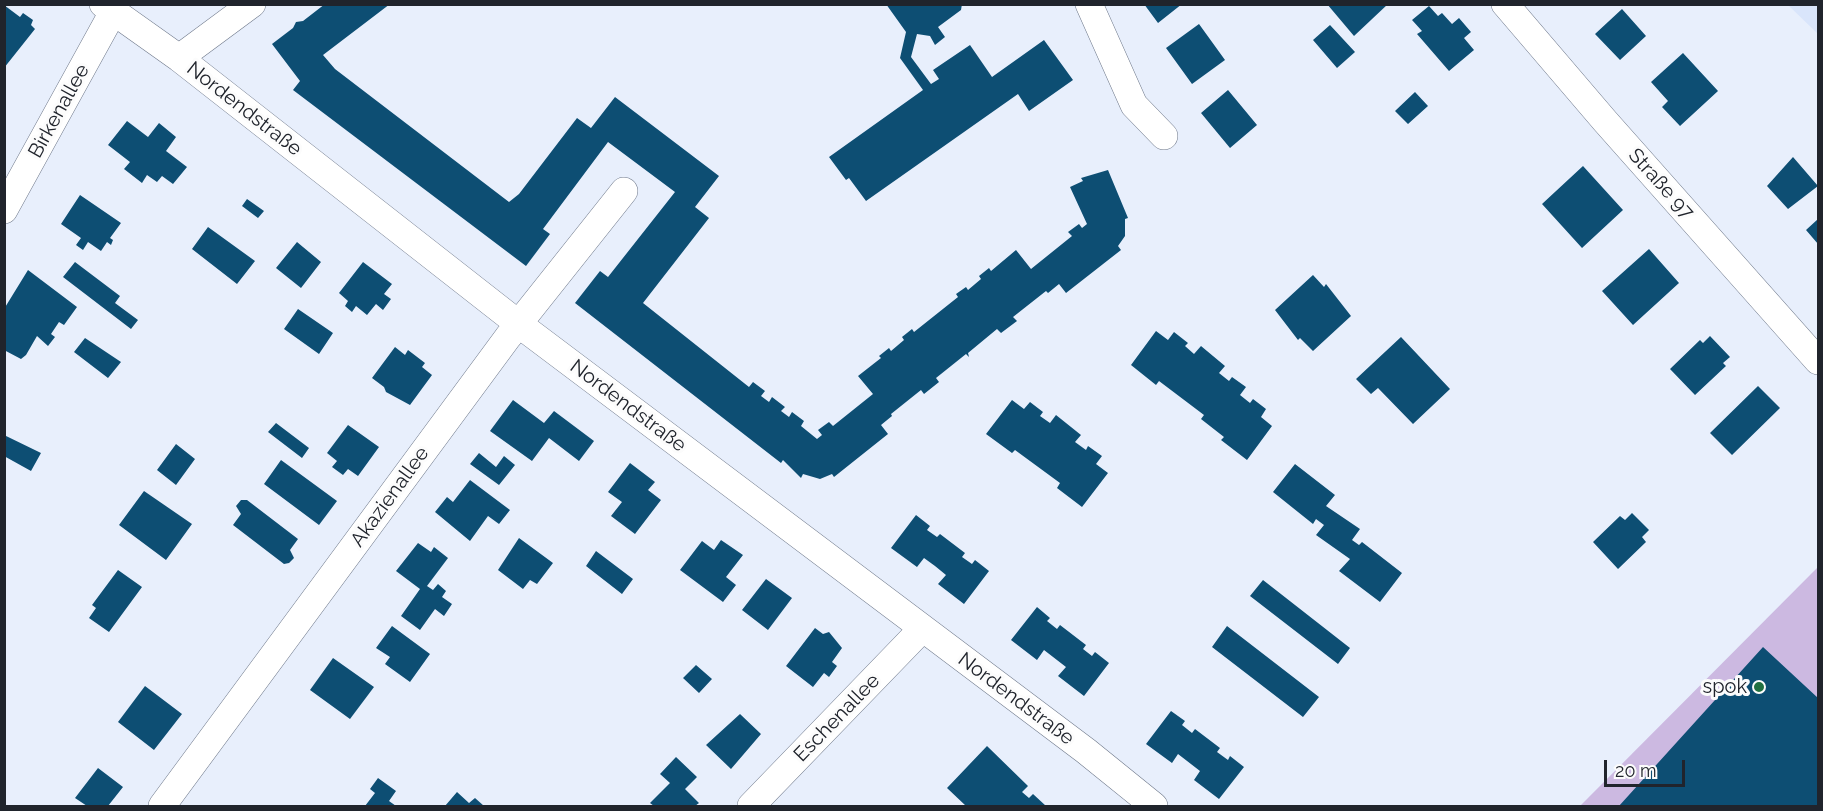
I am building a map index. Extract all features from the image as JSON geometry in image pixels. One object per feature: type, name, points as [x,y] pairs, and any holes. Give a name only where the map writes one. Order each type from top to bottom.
[{"type":"street","points":[[179,58],[252,4]]},
{"type":"street","points":[[1089,4],[1134,105],[1164,136]]},
{"type":"street","name":"Straße 97","points":[[1505,4],[1818,361]]},
{"type":"street","name":"Nordendstraße","points":[[108,8],[179,58],[520,325],[1086,751],[1154,807]]},
{"type":"street","name":"Birkenallee","points":[[4,210],[108,8]]},
{"type":"street","name":"Akazienallee","points":[[162,807],[520,325],[624,191]]},
{"type":"street","name":"Eschenallee","points":[[751,807],[922,628]]},
{"type":"shaded area","points":[[1788,5],[1818,5],[1818,34]]},
{"type":"shaded area","name":"spok","points":[[1818,567],[1818,806],[1580,806]]},
{"type":"building","points":[[325,4],[390,4],[323,55],[335,69],[509,202],[519,194],[577,118],[591,128],[615,97],[719,176],[695,207],[709,218],[643,303],[749,387],[753,382],[765,391],[761,396],[769,402],[772,397],[785,407],[781,411],[789,417],[792,412],[804,421],[801,426],[817,439],[822,435],[818,430],[829,422],[833,426],[873,394],[858,376],[881,358],[879,356],[889,348],[891,351],[904,340],[902,337],[912,329],[914,332],[958,297],[956,294],[966,287],[968,290],[981,279],[979,276],[989,268],[991,271],[1016,250],[1031,269],[1072,236],[1068,232],[1079,224],[1082,228],[1087,224],[1070,187],[1083,181],[1081,178],[1108,170],[1128,218],[1125,219],[1125,236],[1118,246],[1121,250],[1066,293],[1059,284],[1048,293],[1046,291],[1013,317],[1017,321],[1001,333],[997,329],[968,353],[969,357],[966,354],[936,378],[939,382],[924,394],[921,390],[891,414],[892,416],[881,425],[888,434],[834,477],[832,474],[820,479],[803,474],[801,478],[783,460],[781,463],[575,303],[600,271],[608,277],[675,192],[608,142],[543,229],[550,234],[526,266],[293,90],[300,81],[272,44],[293,28],[296,22],[303,21]]},
{"type":"building","points":[[886,4],[962,4],[961,10],[938,27],[945,37],[935,45],[930,36],[917,34],[911,57],[931,84],[939,79],[933,70],[970,45],[992,77],[1044,40],[1073,80],[1029,111],[1018,94],[866,201],[829,157],[923,90],[900,58],[906,32]]},
{"type":"building","points":[[1144,4],[1182,4],[1158,23]]},
{"type":"building","points":[[1327,4],[1388,4],[1354,36]]},
{"type":"building","points":[[4,5],[20,17],[23,13],[33,20],[31,25],[35,29],[4,68]]},
{"type":"building","points":[[1429,6],[1438,16],[1442,13],[1452,24],[1459,18],[1471,32],[1464,38],[1474,50],[1449,71],[1417,34],[1422,31],[1412,20]]},
{"type":"building","points":[[1622,9],[1646,36],[1620,60],[1595,34]]},
{"type":"building","points":[[1199,24],[1225,60],[1192,84],[1166,48]]},
{"type":"building","points":[[1330,25],[1355,52],[1337,68],[1313,40]]},
{"type":"building","points":[[1683,53],[1718,91],[1680,126],[1662,107],[1668,101],[1651,82]]},
{"type":"building","points":[[1228,90],[1257,125],[1230,148],[1201,113]]},
{"type":"building","points":[[1415,92],[1428,106],[1408,124],[1395,111]]},
{"type":"building","points":[[127,121],[148,137],[159,123],[176,137],[166,151],[187,167],[173,184],[162,176],[157,182],[147,175],[142,183],[124,169],[130,162],[108,145]]},
{"type":"building","points":[[1793,157],[1818,186],[1788,209],[1767,186]]},
{"type":"building","points":[[1583,166],[1623,210],[1582,248],[1542,204]]},
{"type":"building","points":[[80,195],[121,223],[110,238],[113,240],[111,245],[107,242],[101,251],[88,242],[83,250],[76,245],[81,238],[61,224]]},
{"type":"building","points":[[247,199],[264,211],[258,218],[242,206]]},
{"type":"building","points":[[1818,219],[1818,244],[1806,230]]},
{"type":"building","points":[[208,227],[255,261],[237,284],[192,249]]},
{"type":"building","points":[[297,242],[321,262],[301,288],[276,268]]},
{"type":"building","points":[[1649,249],[1679,283],[1633,325],[1602,291]]},
{"type":"building","points":[[75,262],[120,296],[115,303],[138,320],[131,329],[63,277]]},
{"type":"building","points":[[363,262],[392,284],[384,294],[391,299],[383,310],[376,304],[367,315],[356,306],[352,312],[345,306],[348,301],[339,293]]},
{"type":"building","points":[[28,270],[77,307],[64,325],[59,322],[51,334],[55,337],[48,346],[37,336],[26,355],[21,359],[4,350],[4,309]]},
{"type":"building","points":[[1313,275],[1324,287],[1326,284],[1351,316],[1313,351],[1300,338],[1298,340],[1275,310]]},
{"type":"building","points":[[298,309],[333,333],[319,354],[284,329]]},
{"type":"building","points":[[1156,331],[1168,340],[1174,332],[1188,343],[1185,346],[1194,354],[1201,346],[1225,366],[1219,373],[1229,381],[1232,377],[1246,387],[1240,395],[1250,403],[1253,399],[1266,409],[1261,417],[1272,426],[1247,460],[1221,440],[1224,437],[1201,419],[1204,415],[1159,381],[1156,385],[1131,365]]},
{"type":"building","points":[[1710,336],[1730,357],[1723,363],[1726,366],[1695,395],[1670,369],[1700,340],[1703,343]]},
{"type":"building","points":[[1401,337],[1450,389],[1413,424],[1378,388],[1371,394],[1356,379]]},
{"type":"building","points":[[85,338],[121,362],[108,378],[74,352]]},
{"type":"building","points":[[395,347],[405,355],[408,350],[425,363],[422,367],[432,375],[410,405],[386,392],[384,387],[372,378]]},
{"type":"building","points":[[1758,386],[1780,408],[1732,455],[1710,433]]},
{"type":"building","points":[[513,400],[544,423],[554,411],[594,441],[579,461],[549,438],[532,461],[490,431]]},
{"type":"building","points":[[1012,400],[1024,409],[1030,402],[1043,412],[1040,416],[1050,423],[1056,415],[1081,435],[1075,442],[1086,450],[1088,446],[1102,456],[1096,464],[1108,473],[1082,507],[1057,488],[1060,483],[1015,450],[1012,453],[986,434]]},
{"type":"building","points":[[276,423],[309,448],[302,458],[268,432]]},
{"type":"building","points":[[348,425],[379,447],[358,476],[348,469],[343,475],[332,467],[337,461],[327,453]]},
{"type":"building","points":[[4,435],[41,453],[31,471],[4,456]]},
{"type":"building","points":[[176,444],[195,459],[176,485],[157,470]]},
{"type":"building","points":[[479,453],[496,467],[504,456],[515,465],[499,485],[470,464]]},
{"type":"building","points":[[281,460],[337,501],[319,525],[264,484]]},
{"type":"building","points":[[630,463],[655,482],[648,490],[661,500],[635,534],[611,516],[622,502],[608,492]]},
{"type":"building","points":[[1295,464],[1335,495],[1326,506],[1360,529],[1352,540],[1359,545],[1362,542],[1402,573],[1380,602],[1339,571],[1350,559],[1316,535],[1324,525],[1316,519],[1313,524],[1273,492]]},
{"type":"building","points":[[470,480],[510,510],[499,524],[488,516],[470,541],[435,512],[447,497],[453,502]]},
{"type":"building","points":[[144,491],[192,524],[166,560],[119,525]]},
{"type":"building","points":[[241,500],[247,500],[298,539],[290,550],[294,558],[289,563],[284,564],[233,525],[241,514],[236,506]]},
{"type":"building","points":[[1632,513],[1649,530],[1642,537],[1646,542],[1618,569],[1593,542],[1620,516],[1625,520]]},
{"type":"building","points":[[916,515],[930,526],[927,530],[937,537],[940,534],[965,553],[962,557],[972,564],[975,560],[989,571],[964,604],[938,584],[946,575],[935,566],[924,558],[917,567],[891,548]]},
{"type":"building","points":[[519,538],[553,563],[537,584],[530,580],[523,589],[498,570]]},
{"type":"building","points":[[721,540],[743,555],[726,577],[736,585],[723,602],[680,570],[702,541],[714,550]]},
{"type":"building","points":[[418,543],[431,552],[434,547],[448,558],[427,586],[433,590],[438,584],[446,591],[442,597],[452,604],[444,616],[435,609],[420,630],[401,616],[420,589],[396,571]]},
{"type":"building","points":[[596,551],[633,579],[622,594],[586,566]]},
{"type":"building","points":[[118,570],[142,587],[109,632],[89,618],[96,608],[92,605]]},
{"type":"building","points":[[766,579],[792,598],[768,630],[742,610]]},
{"type":"building","points":[[1263,580],[1350,648],[1338,664],[1250,596]]},
{"type":"building","points":[[1037,607],[1050,618],[1047,621],[1057,629],[1060,625],[1086,645],[1083,649],[1092,656],[1095,652],[1109,663],[1084,696],[1058,676],[1066,667],[1044,650],[1037,660],[1011,640]]},
{"type":"building","points":[[392,626],[430,654],[410,682],[385,664],[390,657],[376,648]]},
{"type":"building","points":[[1227,626],[1319,697],[1303,717],[1212,647]]},
{"type":"building","points":[[815,628],[823,634],[829,632],[842,648],[832,662],[837,666],[829,677],[824,673],[813,687],[786,666]]},
{"type":"building","name":"spok","points":[[1763,647],[1818,698],[1818,806],[1619,806]]},
{"type":"building","points":[[333,658],[374,687],[350,719],[310,690]]},
{"type":"building","points":[[696,665],[712,679],[699,693],[683,678]]},
{"type":"building","points":[[145,686],[182,714],[154,750],[118,722]]},
{"type":"building","points":[[1171,711],[1185,721],[1182,725],[1192,733],[1195,729],[1220,748],[1217,752],[1228,760],[1230,756],[1244,767],[1219,799],[1194,780],[1200,771],[1178,754],[1172,763],[1146,744]]},
{"type":"building","points":[[740,714],[761,734],[731,769],[706,745]]},
{"type":"building","points":[[987,746],[1028,786],[1022,792],[1029,798],[1033,794],[1046,806],[966,806],[947,788]]},
{"type":"building","points":[[676,757],[697,777],[685,789],[699,803],[695,806],[654,806],[650,803],[670,783],[660,774]]},
{"type":"building","points":[[98,768],[123,787],[108,806],[87,806],[75,798]]},
{"type":"building","points":[[378,778],[396,791],[389,801],[396,806],[365,806],[375,793],[370,789]]},
{"type":"building","points":[[457,792],[469,803],[475,798],[484,806],[445,806]]},
{"type":"place","name":"spok","points":[[1759,687]]}]
